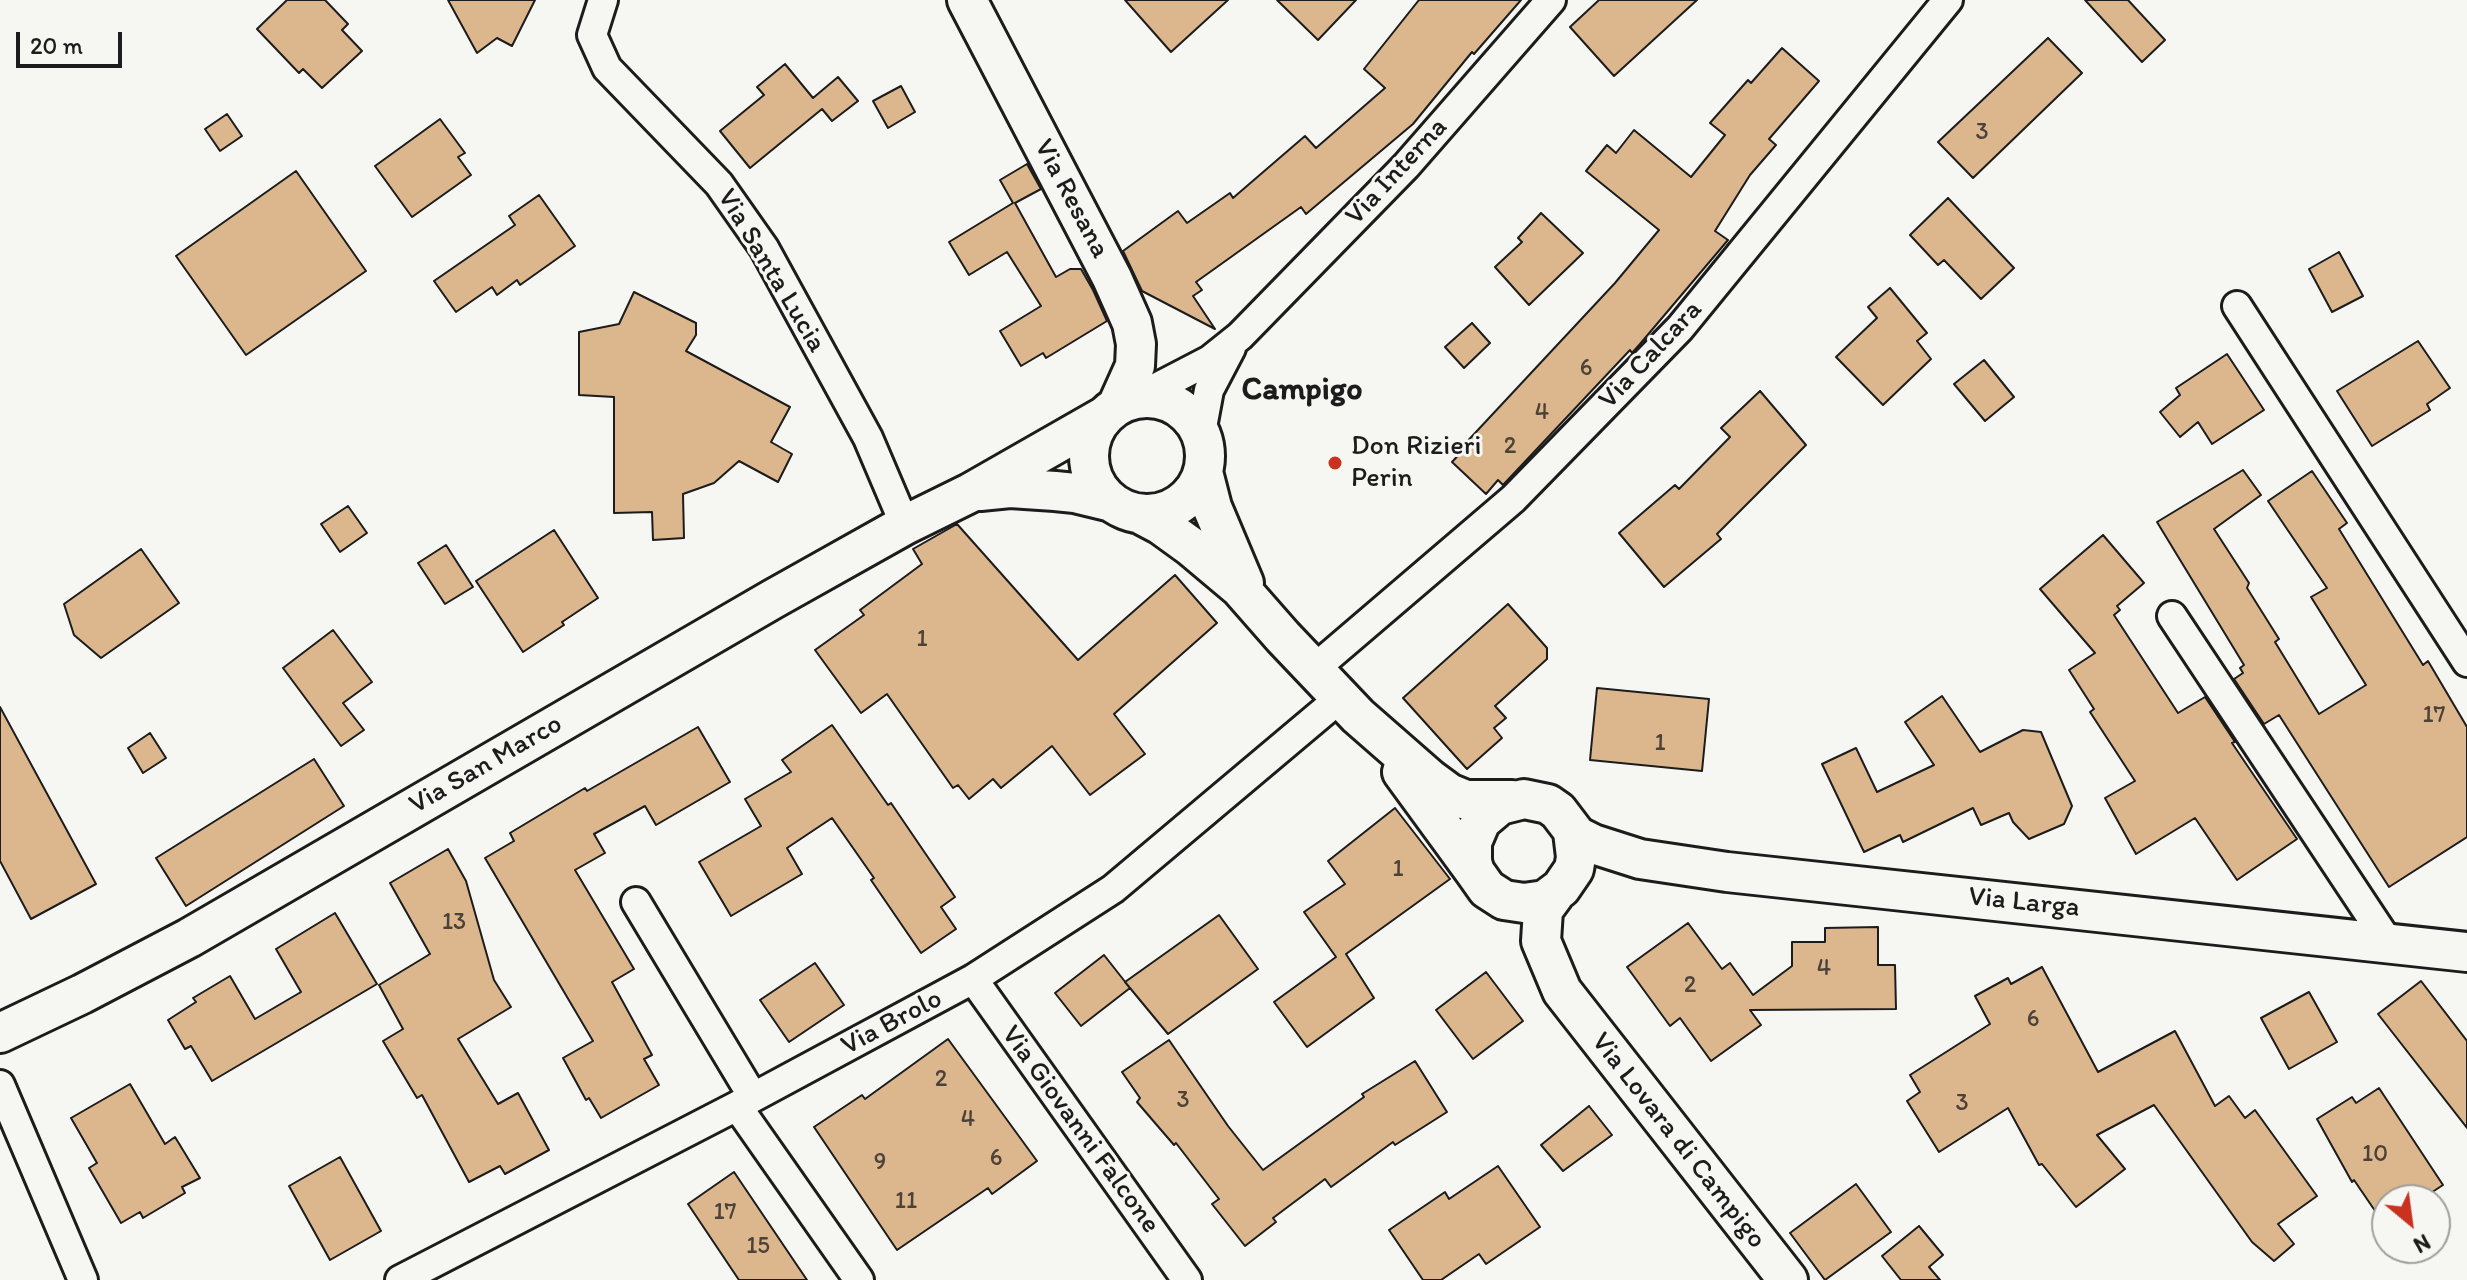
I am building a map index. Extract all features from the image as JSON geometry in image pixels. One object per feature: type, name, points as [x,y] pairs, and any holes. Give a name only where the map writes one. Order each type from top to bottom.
[{"type":"street","name":"Via Santa Lucia","points":[[603,0],[592,35],[607,68],[719,184],[758,238],[868,438],[905,525]]},
{"type":"street","name":"Via Resana","points":[[967,0],[1112,278],[1132,323],[1136,344],[1135,366],[1118,407]]},
{"type":"street","name":"Via Interna","points":[[1118,407],[1210,360],[1236,340],[1406,166],[1551,0]]},
{"type":"street","name":"Via Calcara","points":[[1313,670],[1513,499],[1680,328],[1948,0]]},
{"type":"street","points":[[2237,306],[2467,662]]},
{"type":"street","points":[[1132,323],[1195,425],[1205,452],[1203,472],[1195,491],[1180,505],[1162,513],[1142,515],[1124,511],[1108,501],[1096,487],[1089,470],[1088,451],[1092,433],[1118,407],[1155,398],[1174,404],[1195,425]]},
{"type":"street","name":"Via Interna","points":[[1195,425],[1209,390],[1236,340]]},
{"type":"street","name":"Via San Marco","points":[[0,1033],[189,938],[759,607],[905,525],[970,493],[1118,407]]},
{"type":"street","name":"Via Lovara di Campigo","points":[[1203,472],[1219,527],[1253,600]]},
{"type":"street","name":"Via San Marco","points":[[970,493],[998,488],[1045,490],[1108,501]]},
{"type":"street","name":"Via Lovara di Campigo","points":[[1142,515],[1190,546],[1253,600],[1390,755],[1481,881],[1532,965],[1568,1002],[1788,1280]]},
{"type":"street","points":[[2172,616],[2388,942]]},
{"type":"street","name":"Via Lovara di Campigo","points":[[1349,707],[1449,793],[1466,800],[1512,800]]},
{"type":"street","name":"Via Brolo","points":[[400,1280],[745,1102],[973,979],[1113,889],[1349,707]]},
{"type":"street","points":[[1512,800],[1548,804],[1558,811],[1573,832],[1576,857],[1561,887],[1535,902],[1514,903],[1495,895],[1481,881],[1471,852],[1475,832],[1489,812],[1512,800]]},
{"type":"street","name":"Via Larga","points":[[1573,832],[1609,851],[1727,872],[2467,952]]},
{"type":"street","name":"Via Larga","points":[[1561,887],[1593,870],[1619,864],[1660,862]]},
{"type":"street","name":"Via Lovara di Campigo","points":[[1561,887],[1543,910],[1541,941],[1568,1002]]},
{"type":"street","points":[[636,902],[745,1102],[859,1280]]},
{"type":"street","name":"Via Giovanni Falcone","points":[[973,979],[1187,1280]]},
{"type":"street","points":[[0,1085],[83,1280]]},
{"type":"building","points":[[287,0],[325,0],[348,24],[342,30],[362,51],[322,88],[303,69],[299,73],[257,29]]},
{"type":"building","points":[[448,0],[535,0],[512,46],[497,38],[477,53]]},
{"type":"building","points":[[1125,0],[1228,0],[1171,52]]},
{"type":"building","points":[[1277,0],[1356,0],[1318,40]]},
{"type":"building","points":[[1419,0],[1521,0],[1474,54],[1472,52],[1413,124],[1306,214],[1301,207],[1196,282],[1202,290],[1193,296],[1215,329],[1142,291],[1123,251],[1178,211],[1187,223],[1230,193],[1233,198],[1305,136],[1316,148],[1385,88],[1364,69]]},
{"type":"building","points":[[1599,0],[1697,0],[1614,76],[1570,27]]},
{"type":"building","points":[[2085,0],[2128,0],[2165,40],[2142,62]]},
{"type":"building","points":[[2048,38],[2082,73],[1973,178],[1938,142]]},
{"type":"building","points":[[1782,48],[1819,81],[1769,139],[1776,145],[1750,175],[1715,231],[1728,240],[1632,353],[1630,350],[1503,485],[1498,480],[1486,494],[1452,462],[1464,449],[1462,447],[1615,283],[1659,230],[1586,171],[1607,145],[1616,153],[1634,130],[1691,177],[1725,135],[1710,123]]},
{"type":"building","points":[[785,64],[813,98],[838,77],[858,101],[832,121],[822,109],[750,168],[720,131],[764,95],[757,87]]},
{"type":"building","points":[[901,86],[915,112],[888,128],[873,101]]},
{"type":"building","points":[[227,114],[242,136],[220,151],[205,129]]},
{"type":"building","points":[[440,119],[465,153],[458,157],[471,175],[412,217],[375,166]]},
{"type":"building","points":[[1027,164],[1041,189],[1015,203],[1056,277],[1070,269],[1081,269],[1107,321],[1046,358],[1043,353],[1021,366],[1000,331],[1041,306],[1007,252],[969,275],[949,242],[1013,203],[1000,180]]},
{"type":"building","points":[[296,171],[366,271],[246,355],[176,256]]},
{"type":"building","points":[[539,195],[575,246],[520,285],[517,280],[497,295],[492,287],[456,312],[434,281],[515,225],[509,216]]},
{"type":"building","points":[[1948,198],[2014,268],[1981,299],[1944,260],[1938,265],[1910,235]]},
{"type":"building","points":[[1541,213],[1583,253],[1529,305],[1495,267],[1522,242],[1518,238]]},
{"type":"building","points":[[2339,252],[2363,296],[2332,312],[2309,269]]},
{"type":"building","points":[[1890,288],[1927,333],[1917,341],[1931,359],[1883,405],[1836,357],[1877,318],[1868,307]]},
{"type":"building","points":[[634,292],[696,323],[696,335],[686,351],[790,407],[771,442],[792,454],[778,482],[739,461],[714,483],[683,494],[684,538],[653,540],[652,512],[614,513],[614,397],[579,395],[579,332],[619,324]]},
{"type":"building","points":[[1472,323],[1490,343],[1464,368],[1445,347]]},
{"type":"building","points":[[2418,341],[2450,388],[2427,404],[2430,410],[2372,446],[2337,391]]},
{"type":"building","points":[[2227,354],[2264,410],[2212,444],[2198,422],[2180,437],[2160,412],[2180,395],[2176,388]]},
{"type":"building","points":[[1984,360],[2014,397],[1985,421],[1954,384]]},
{"type":"building","points":[[1760,391],[1806,445],[1717,534],[1721,539],[1664,587],[1619,533],[1675,485],[1679,489],[1730,437],[1721,428]]},
{"type":"building","points":[[2243,470],[2261,495],[2214,529],[2249,583],[2247,588],[2279,639],[2275,642],[2319,714],[2366,685],[2311,597],[2327,588],[2268,501],[2312,471],[2347,523],[2339,529],[2423,665],[2428,661],[2467,727],[2467,837],[2389,887],[2279,715],[2264,724],[2234,679],[2243,673],[2240,668],[2244,665],[2157,522]]},
{"type":"building","points":[[348,506],[367,533],[340,552],[321,524]]},
{"type":"building","points":[[957,524],[1078,660],[1175,575],[1217,623],[1114,714],[1145,754],[1090,795],[1052,746],[1001,788],[993,779],[969,799],[958,785],[953,788],[887,694],[861,713],[815,650],[864,615],[860,610],[922,564],[913,549]]},
{"type":"building","points":[[554,530],[598,598],[523,652],[476,581]]},
{"type":"building","points":[[2103,535],[2144,583],[2117,606],[2120,610],[2114,615],[2178,713],[2205,697],[2297,839],[2237,880],[2195,818],[2136,854],[2105,798],[2135,781],[2090,712],[2094,709],[2069,670],[2095,653],[2040,589]]},
{"type":"building","points":[[446,545],[473,587],[445,604],[418,563]]},
{"type":"building","points":[[141,549],[179,603],[101,658],[74,635],[64,604]]},
{"type":"building","points":[[1508,604],[1547,648],[1547,659],[1495,706],[1506,718],[1494,728],[1502,738],[1467,769],[1403,698]]},
{"type":"building","points":[[333,630],[372,682],[343,703],[364,730],[341,746],[283,668]]},
{"type":"building","points":[[1597,688],[1709,699],[1702,771],[1590,760]]},
{"type":"building","points":[[1942,696],[1980,752],[2023,730],[2041,732],[2072,806],[2064,824],[2029,839],[2009,813],[1981,825],[1973,808],[1903,842],[1900,835],[1864,852],[1822,764],[1856,748],[1877,792],[1934,765],[1905,722]]},
{"type":"building","points":[[0,707],[96,884],[31,919],[0,861]]},
{"type":"building","points":[[832,725],[888,805],[891,803],[955,897],[941,907],[956,929],[921,953],[832,818],[787,848],[802,874],[731,916],[699,862],[761,826],[745,799],[791,772],[782,760]]},
{"type":"building","points":[[698,727],[730,782],[656,825],[645,806],[594,834],[605,853],[575,870],[634,969],[612,982],[652,1055],[644,1059],[659,1085],[601,1118],[589,1098],[586,1100],[563,1058],[593,1041],[485,858],[514,841],[510,833]]},
{"type":"building","points":[[150,733],[166,758],[143,773],[128,748]]},
{"type":"building","points":[[314,759],[344,806],[186,906],[156,858]]},
{"type":"building","points":[[1395,808],[1450,879],[1346,954],[1374,998],[1307,1047],[1274,1002],[1336,957],[1304,912],[1345,884],[1328,861]]},
{"type":"building","points":[[448,849],[466,881],[494,980],[511,1007],[458,1039],[498,1104],[518,1093],[549,1150],[505,1174],[500,1166],[469,1182],[422,1095],[417,1098],[383,1041],[403,1029],[379,985],[430,954],[390,883]]},
{"type":"building","points":[[335,913],[377,984],[212,1081],[191,1046],[185,1049],[168,1020],[196,1002],[193,998],[230,976],[255,1019],[301,992],[276,949]]},
{"type":"building","points":[[1219,915],[1258,969],[1168,1034],[1125,982]]},
{"type":"building","points":[[1688,923],[1722,969],[1730,963],[1753,995],[1792,966],[1792,942],[1825,942],[1825,928],[1878,927],[1878,965],[1895,965],[1896,1009],[1750,1010],[1761,1025],[1711,1061],[1680,1018],[1670,1026],[1627,967]]},
{"type":"building","points":[[1104,955],[1130,988],[1081,1026],[1055,993]]},
{"type":"building","points":[[815,963],[844,1005],[789,1042],[760,1000]]},
{"type":"building","points":[[2042,967],[2098,1072],[2175,1031],[2215,1106],[2229,1096],[2245,1118],[2255,1110],[2317,1196],[2278,1224],[2294,1244],[2274,1261],[2252,1242],[2154,1105],[2097,1135],[2125,1169],[2076,1207],[2042,1164],[2039,1165],[2008,1108],[1939,1152],[1907,1101],[1920,1092],[1910,1075],[1990,1024],[1975,996],[2008,978],[2011,984]]},
{"type":"building","points":[[1486,972],[1523,1021],[1473,1059],[1436,1010]]},
{"type":"building","points":[[2421,981],[2467,1041],[2467,1128],[2378,1014]]},
{"type":"building","points":[[2309,992],[2337,1042],[2289,1069],[2261,1018]]},
{"type":"building","points":[[948,1039],[1037,1161],[992,1194],[988,1188],[897,1250],[814,1127],[862,1095],[865,1099]]},
{"type":"building","points":[[1169,1040],[1228,1126],[1263,1170],[1364,1097],[1362,1094],[1415,1061],[1447,1112],[1395,1145],[1393,1142],[1331,1187],[1325,1179],[1273,1218],[1276,1222],[1245,1246],[1212,1204],[1219,1199],[1176,1143],[1174,1145],[1137,1102],[1140,1098],[1122,1072]]},
{"type":"building","points":[[130,1084],[165,1144],[175,1137],[200,1178],[182,1187],[185,1193],[143,1218],[140,1212],[121,1223],[89,1168],[97,1163],[71,1118]]},
{"type":"building","points":[[2379,1088],[2442,1184],[2371,1184],[2371,1205],[2354,1180],[2352,1182],[2317,1119],[2352,1097],[2356,1103]]},
{"type":"building","points":[[1589,1106],[1612,1135],[1563,1171],[1541,1145]]},
{"type":"building","points":[[340,1157],[381,1231],[330,1260],[289,1186]]},
{"type":"building","points":[[1498,1166],[1540,1227],[1486,1264],[1479,1254],[1441,1280],[1423,1280],[1389,1230],[1445,1192],[1449,1199]]},
{"type":"building","points":[[734,1172],[807,1280],[739,1280],[688,1204]]},
{"type":"building","points":[[1856,1184],[1891,1232],[1825,1280],[1790,1233]]},
{"type":"building","points":[[1919,1226],[1943,1255],[1929,1267],[1940,1280],[1901,1280],[1882,1256]]},
{"type":"place","name":"Don Rizieri Perin","points":[[1335,463]]},
{"type":"district","name":"Campigo","points":[[1302,391]]}]
